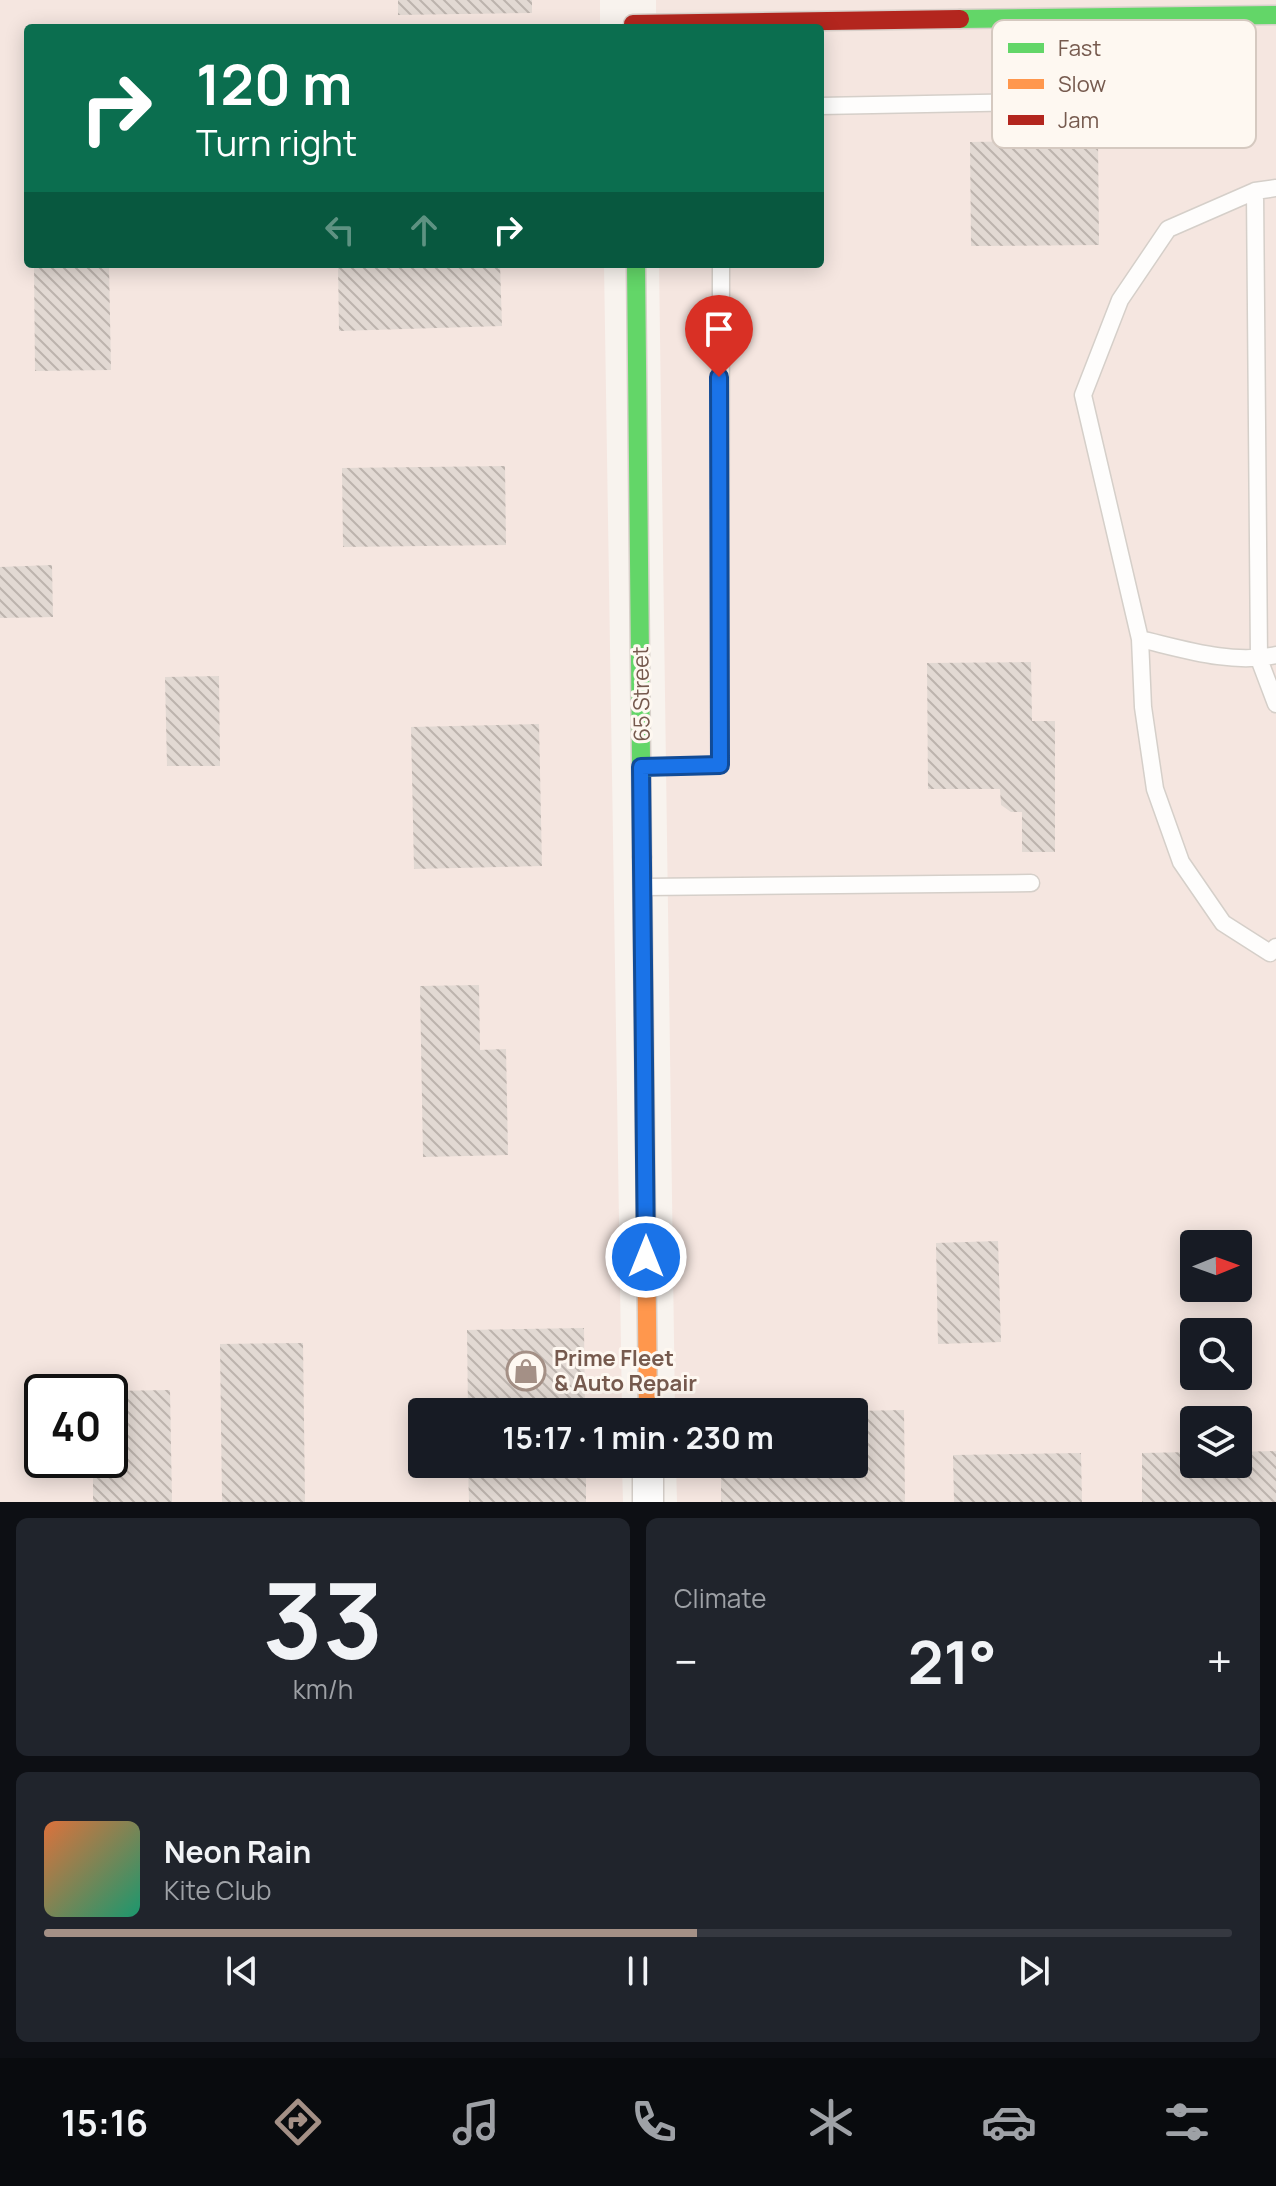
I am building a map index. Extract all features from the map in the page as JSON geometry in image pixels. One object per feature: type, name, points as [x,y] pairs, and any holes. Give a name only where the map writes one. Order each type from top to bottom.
[{"type":"street","points":[[633,17],[1076,19],[1276,15]]},
{"type":"street","name":"65 Street","points":[[636,268],[648,1398]]},
{"type":"street","points":[[648,1478],[648,1502]]},
{"type":"lane","points":[[824,106],[992,103]]},
{"type":"lane","points":[[1274,953],[1223,923],[1181,862],[1155,789],[1143,707],[1140,639],[1083,395],[1120,300],[1168,229],[1255,191],[1276,188]]},
{"type":"lane","points":[[1255,191],[1268,657],[1276,704]]},
{"type":"lane","points":[[641,767],[720,765],[721,268]]},
{"type":"lane","points":[[1140,639],[1201,653],[1268,657]]},
{"type":"lane","points":[[643,887],[1031,883]]},
{"type":"shaded area","points":[[0,0],[600,0],[600,24],[24,24],[24,268],[604,268],[622,1398],[408,1398],[408,1478],[622,1478],[623,1502],[0,1502]]},
{"type":"shaded area","points":[[656,0],[1276,0],[1276,1502],[677,1502],[676,1478],[868,1478],[868,1398],[675,1398],[659,268],[824,268],[824,24],[656,24]]},
{"type":"building","points":[[398,0],[532,0],[532,13],[398,15]]},
{"type":"building","points":[[970,142],[992,142],[992,148],[1098,148],[1099,245],[971,246]]},
{"type":"building","points":[[34,268],[109,268],[111,370],[35,371]]},
{"type":"building","points":[[338,268],[500,268],[502,326],[339,331]]},
{"type":"building","points":[[505,466],[506,545],[343,547],[342,468]]},
{"type":"building","points":[[52,565],[53,617],[0,618],[0,567]]},
{"type":"building","points":[[1031,662],[1032,721],[1055,721],[1055,852],[1022,852],[1022,812],[1011,812],[1001,805],[1000,789],[928,789],[927,663]]},
{"type":"building","points":[[219,676],[220,766],[167,766],[165,677]]},
{"type":"building","points":[[539,724],[542,866],[414,869],[411,727]]},
{"type":"building","points":[[479,985],[480,1050],[506,1049],[508,1155],[423,1157],[420,986]]},
{"type":"building","points":[[998,1241],[1001,1342],[938,1344],[936,1243]]},
{"type":"building","name":"Prime Fleet & Auto Repair","points":[[584,1328],[585,1398],[468,1398],[467,1330]]},
{"type":"building","points":[[303,1343],[305,1502],[222,1502],[220,1344]]},
{"type":"building","points":[[170,1390],[172,1502],[93,1502],[93,1478],[128,1478],[128,1391]]},
{"type":"building","points":[[904,1410],[905,1502],[721,1502],[721,1478],[868,1478],[868,1411]]},
{"type":"building","points":[[1276,1451],[1276,1502],[1142,1502],[1142,1453],[1180,1452],[1180,1478],[1252,1478],[1252,1452]]},
{"type":"building","points":[[1081,1453],[1082,1502],[954,1502],[953,1455]]},
{"type":"building","points":[[468,1478],[586,1478],[586,1502],[469,1502]]},
{"type":"traffic: fast","points":[[960,19],[1276,15]]},
{"type":"traffic: fast","points":[[636,268],[642,857]]},
{"type":"traffic: slow","points":[[642,857],[648,1398]]},
{"type":"traffic: jam","points":[[633,24],[960,19]]},
{"type":"place","name":"Prime Fleet & Auto Repair","points":[[526,1371]]},
{"type":"route","points":[[646,1257],[641,767],[720,765],[719,377]]}]
